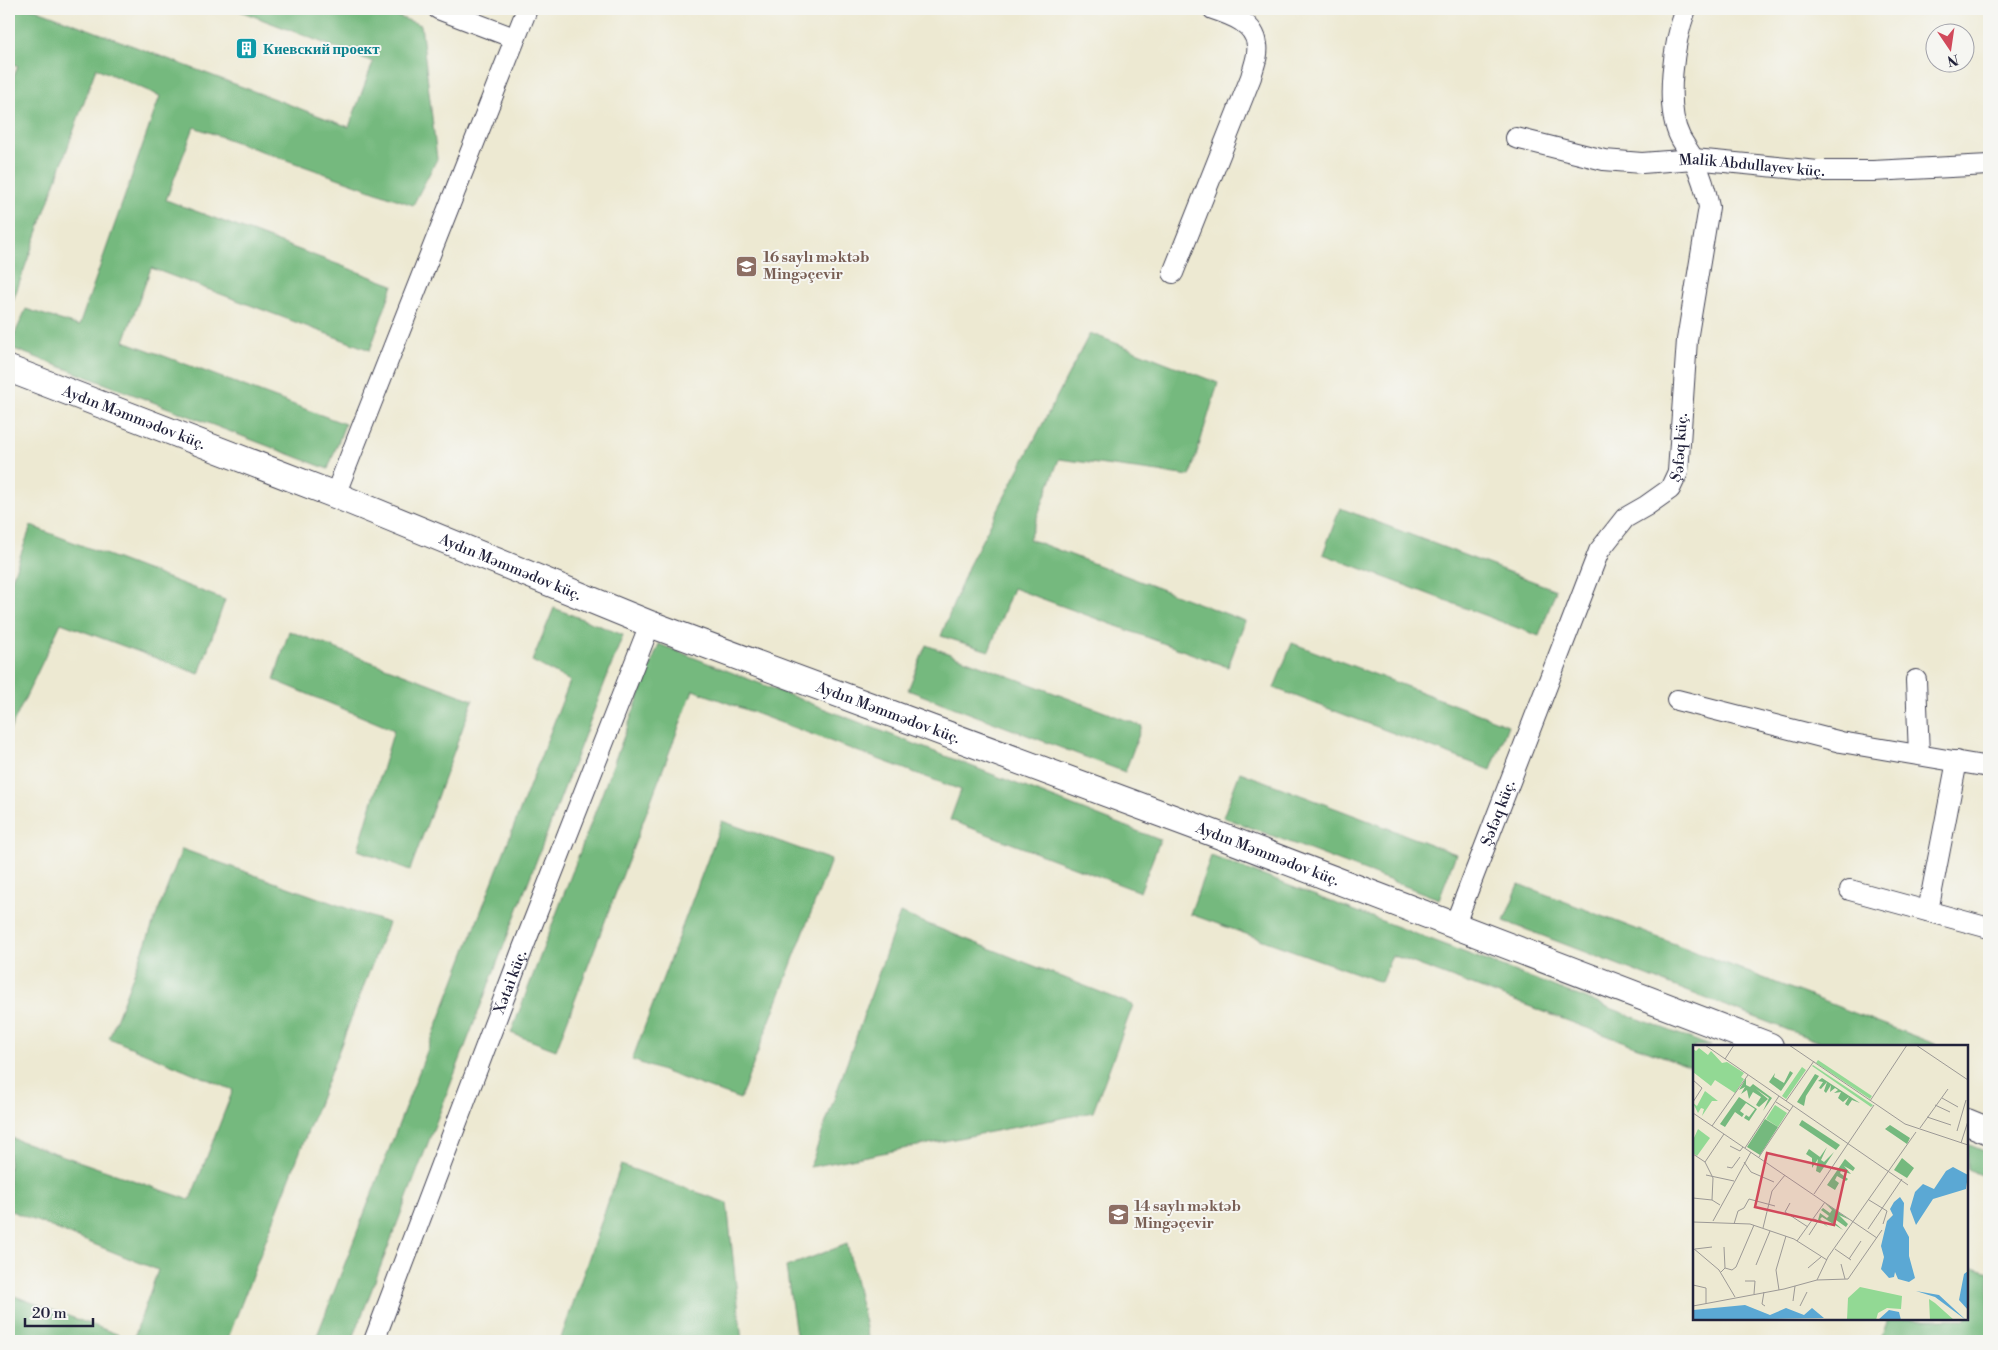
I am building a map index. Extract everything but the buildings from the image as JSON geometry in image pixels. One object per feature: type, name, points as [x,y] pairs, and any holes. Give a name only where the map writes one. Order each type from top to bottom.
[{"type":"street","points":[[438,9],[514,38]]},
{"type":"street","points":[[335,495],[527,9]]},
{"type":"street","points":[[1173,273],[1251,77],[1258,46],[1250,28],[1234,16],[1213,9]]},
{"type":"street","name":"Şəfəq küç.","points":[[1454,924],[1599,551],[1624,518],[1646,506],[1670,489],[1678,472],[1686,340],[1709,207],[1705,188],[1694,160],[1679,136],[1672,108],[1674,71],[1681,22],[1686,9]]},
{"type":"street","name":"Malik Abdullayev küç.","points":[[1516,138],[1604,160],[1642,162],[1694,160],[1818,170],[1873,171],[1989,165]]},
{"type":"street","name":"Aydın Məmmədov küç.","points":[[9,369],[335,495],[650,624],[1188,823],[1767,1045]]},
{"type":"street","name":"Xətai küç.","points":[[374,1341],[523,948],[650,624]]},
{"type":"street","points":[[1916,680],[1919,755]]},
{"type":"street","points":[[1677,700],[1841,742],[1989,767]]},
{"type":"street","points":[[1928,911],[1957,761]]},
{"type":"street","points":[[1850,890],[1989,928]]},
{"type":"street","points":[[1968,1122],[1989,1131]]},
{"type":"green space","points":[[9,9],[35,9],[349,127],[373,62],[235,9],[377,9],[421,25],[437,159],[413,205],[194,127],[166,200],[393,285],[370,350],[151,268],[124,341],[345,424],[328,469],[9,347],[26,309],[79,326],[160,96],[96,68],[9,312],[9,87],[18,66],[9,62]]},
{"type":"green space","points":[[1090,333],[1218,383],[1190,476],[1059,459],[1029,539],[1245,621],[1228,667],[1013,588],[989,651],[941,636],[968,567]]},
{"type":"green space","points":[[1340,508],[1556,590],[1539,636],[1323,554]]},
{"type":"green space","points":[[31,526],[225,600],[199,674],[61,623],[9,730],[9,587]]},
{"type":"green space","points":[[554,608],[623,635],[352,1341],[315,1341],[570,681],[532,661]]},
{"type":"green space","points":[[289,631],[473,700],[410,870],[358,850],[394,730],[274,680]]},
{"type":"green space","points":[[1292,643],[1508,725],[1491,770],[1274,688]]},
{"type":"green space","points":[[659,644],[1160,840],[1140,892],[950,820],[961,790],[693,690],[556,1050],[511,1033]]},
{"type":"green space","points":[[926,645],[1142,726],[1125,772],[908,690]]},
{"type":"green space","points":[[1240,772],[1456,854],[1439,899],[1223,817]]},
{"type":"green space","points":[[722,821],[831,860],[740,1099],[632,1060]]},
{"type":"green space","points":[[182,849],[388,923],[227,1341],[9,1341],[9,1294],[133,1340],[158,1270],[9,1210],[9,1137],[190,1200],[233,1090],[109,1038]]},
{"type":"green space","points":[[1211,856],[1707,1045],[1693,1045],[1693,1068],[1392,955],[1381,982],[1190,914]]},
{"type":"green space","points":[[1519,884],[1937,1045],[1827,1045],[1504,921]]},
{"type":"green space","points":[[900,913],[1133,1005],[1093,1112],[810,1167]]},
{"type":"green space","points":[[1968,1144],[1989,1153],[1989,1178],[1968,1169]]},
{"type":"green space","points":[[621,1165],[727,1203],[742,1341],[560,1341]]},
{"type":"green space","points":[[847,1244],[869,1341],[797,1341],[786,1267]]},
{"type":"green space","points":[[1968,1265],[1989,1272],[1988,1341],[1880,1341],[1888,1320],[1968,1320]]},
{"type":"place","name":"Киевский проект","points":[[247,49]]},
{"type":"place","name":"16 saylı məktəb Mingəçevir","points":[[747,266]]},
{"type":"place","name":"14 saylı məktəb Mingəçevir","points":[[1118,1215]]}]
